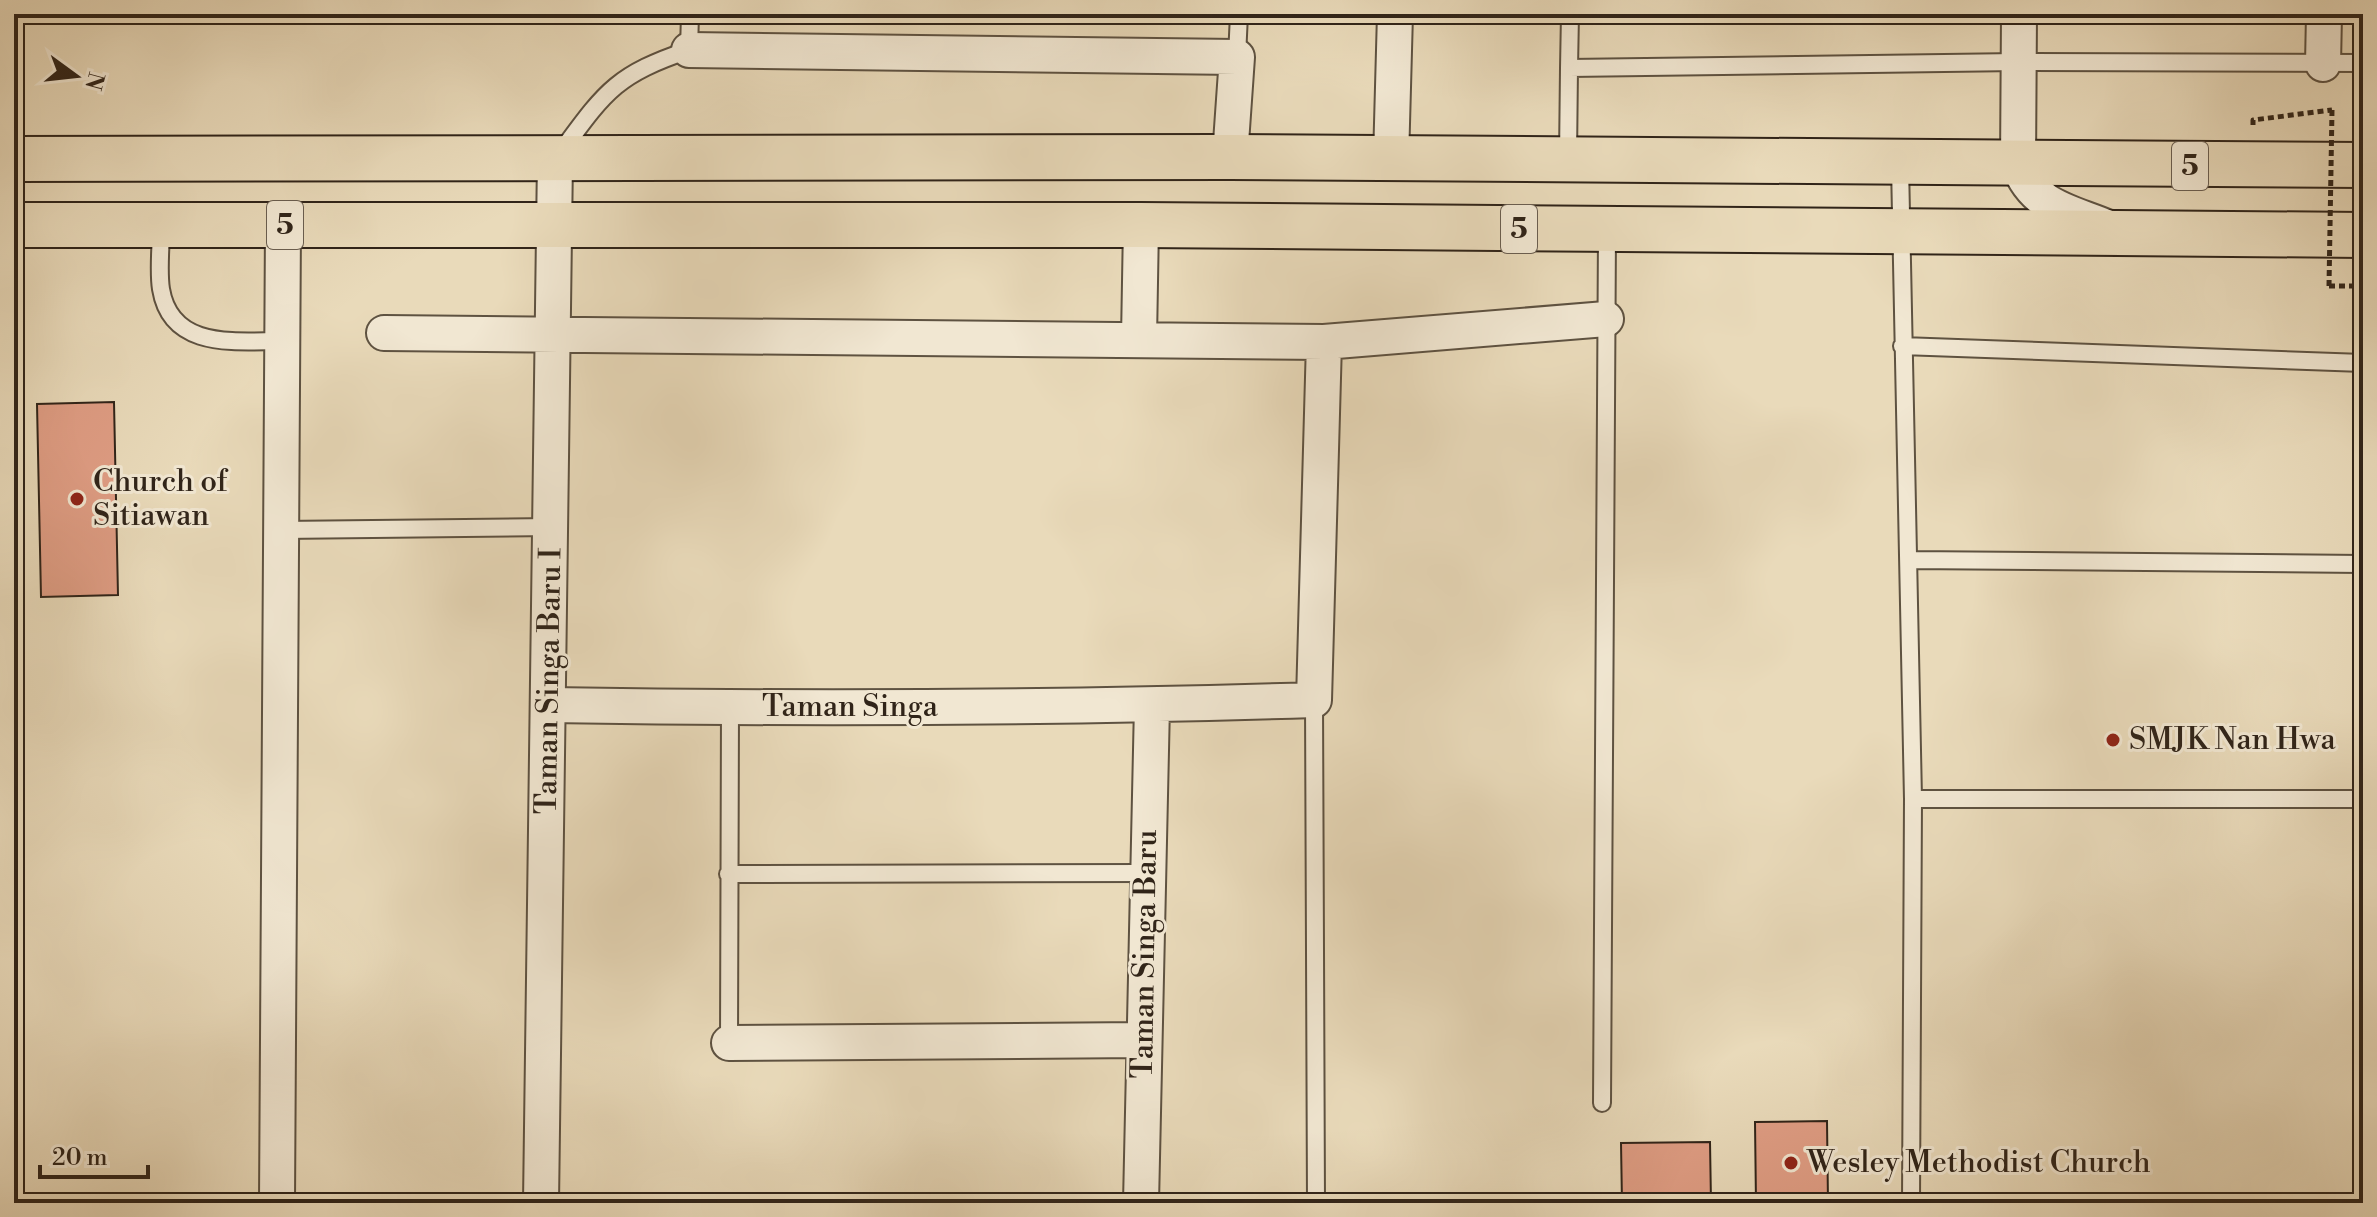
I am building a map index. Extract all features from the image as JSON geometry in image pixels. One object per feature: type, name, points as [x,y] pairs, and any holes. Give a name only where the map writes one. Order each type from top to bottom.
[{"type":"highway","name":"5","points":[[14,159],[708,161],[1230,157],[2363,165]]},
{"type":"highway","points":[[708,161],[709,228]]},
{"type":"highway","name":"5","points":[[14,225],[709,228],[1141,225],[1898,234],[2363,235]]},
{"type":"street","points":[[1391,160],[1395,14]]},
{"type":"street","points":[[2019,14],[2018,164],[2025,185],[2035,196],[2123,234]]},
{"type":"street","points":[[2323,64],[2324,14]]},
{"type":"street","points":[[689,50],[1237,57],[1230,157]]},
{"type":"street","name":"Taman Singa Baru I","points":[[541,1203],[555,159]]},
{"type":"street","points":[[277,1203],[283,225]]},
{"type":"street","points":[[1139,339],[1141,225]]},
{"type":"street","points":[[384,333],[1324,342],[1606,319]]},
{"type":"street","points":[[1314,700],[1324,342]]},
{"type":"street","name":"Taman Singa","points":[[549,705],[730,708],[1152,705],[1314,700]]},
{"type":"street","name":"Taman Singa Baru","points":[[1141,1203],[1152,705]]},
{"type":"street","points":[[729,1043],[1143,1040]]},
{"type":"lane","points":[[555,159],[615,83],[649,64],[689,50],[690,14]]},
{"type":"lane","points":[[1237,57],[1239,14]]},
{"type":"lane","points":[[1568,159],[1570,14]]},
{"type":"lane","points":[[1569,68],[2018,62],[2363,63]]},
{"type":"lane","points":[[1900,163],[1898,234],[1913,799],[1911,1203]]},
{"type":"lane","points":[[161,225],[161,290],[172,321],[191,335],[216,340],[282,341]]},
{"type":"lane","points":[[1602,1103],[1607,230]]},
{"type":"lane","points":[[1902,346],[2363,363]]},
{"type":"lane","points":[[281,530],[552,527]]},
{"type":"lane","points":[[1909,560],[2363,564]]},
{"type":"lane","points":[[1314,700],[1316,1203]]},
{"type":"lane","points":[[729,1043],[730,708]]},
{"type":"lane","points":[[1913,799],[2363,799]]},
{"type":"lane","points":[[728,874],[1146,873]]},
{"type":"path","points":[[2253,120],[2332,110],[2329,286],[2363,286]]},
{"type":"building","name":"Church of Sitiawan","points":[[114,402],[118,595],[41,597],[37,404]]},
{"type":"building","name":"Wesley Methodist Church","points":[[1827,1121],[1828,1203],[1756,1203],[1755,1122]]},
{"type":"building","points":[[1710,1142],[1711,1203],[1622,1203],[1621,1143]]},
{"type":"place","name":"Church of Sitiawan","points":[[77,499]]},
{"type":"place","name":"SMJK Nan Hwa","points":[[2113,740]]},
{"type":"place","name":"Wesley Methodist Church","points":[[1791,1163]]}]
